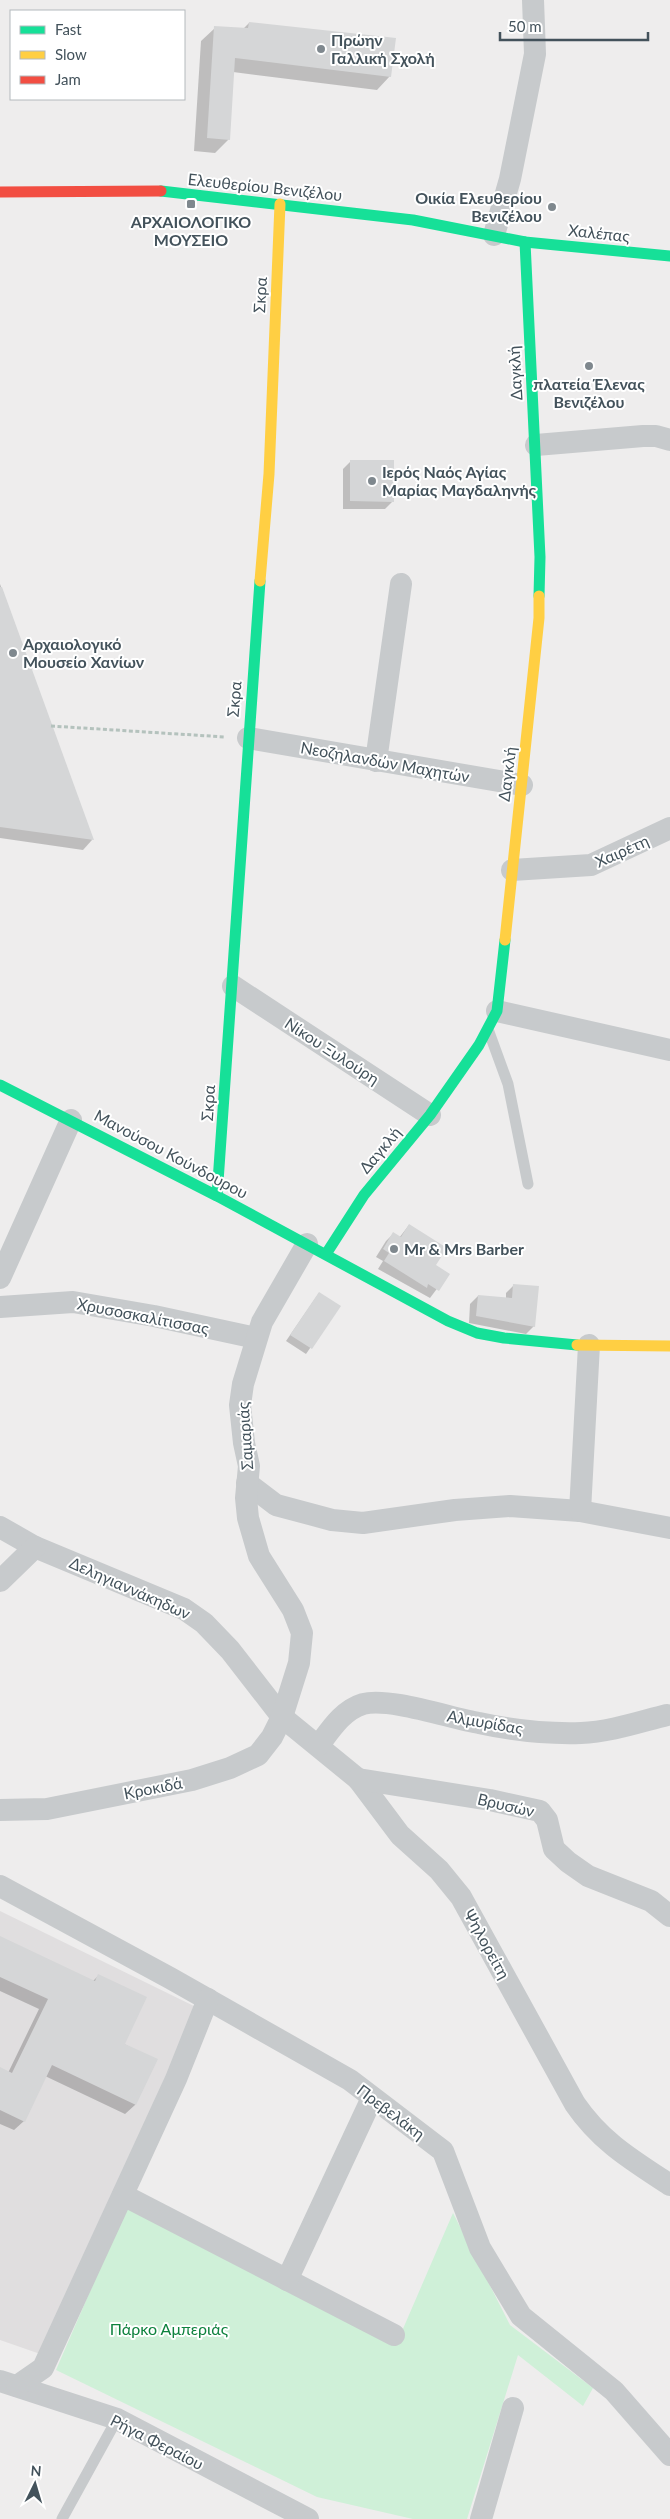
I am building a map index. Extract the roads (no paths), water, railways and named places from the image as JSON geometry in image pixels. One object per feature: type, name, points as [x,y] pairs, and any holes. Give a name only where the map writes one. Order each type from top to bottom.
[{"type":"street","points":[[494,235],[510,179],[535,54],[533,0]]},
{"type":"street","name":"Ελευθερίου Βενιζέλου","points":[[0,192],[150,190],[413,220],[525,242]]},
{"type":"street","name":"Σκρα","points":[[217,1196],[268,474],[280,204]]},
{"type":"street","name":"Χαλέπας","points":[[525,242],[670,256]]},
{"type":"street","name":"Δαγκλή","points":[[317,1249],[430,1115],[493,1019],[522,786],[540,618],[536,445],[525,242]]},
{"type":"street","points":[[536,445],[643,436],[656,436],[670,440]]},
{"type":"street","points":[[376,761],[401,584]]},
{"type":"street","name":"Νεοζηλανδών Μαχητών","points":[[248,738],[522,786]]},
{"type":"street","name":"Χαιρέτη","points":[[512,870],[591,865],[670,828]]},
{"type":"street","name":"Νίκου Ξυλούρη","points":[[233,986],[430,1115]]},
{"type":"street","points":[[493,1019],[670,1050]]},
{"type":"street","name":"Μανούσου Κούνδουρου","points":[[0,1085],[217,1196],[448,1321],[479,1333],[508,1339],[589,1345],[670,1346]]},
{"type":"street","points":[[0,1278],[71,1120]]},
{"type":"street","name":"Σαμαριάς","points":[[282,1717],[299,1662],[302,1632],[294,1610],[259,1556],[248,1518],[247,1483],[249,1466],[244,1443],[240,1406],[243,1384],[256,1338],[276,1298],[317,1249]]},
{"type":"street","name":"Χρυσοσκαλίτισσας","points":[[0,1307],[73,1302],[154,1316],[256,1338]]},
{"type":"street","points":[[580,1511],[589,1345]]},
{"type":"street","points":[[247,1483],[276,1505],[332,1520],[363,1523],[455,1510],[510,1506],[580,1511],[670,1528]]},
{"type":"street","name":"Δεληγιαννάκηδων","points":[[0,1527],[35,1547],[184,1609],[204,1623],[230,1650],[282,1717]]},
{"type":"street","points":[[0,1581],[35,1547]]},
{"type":"street","name":"Αλμυρίδας","points":[[319,1745],[336,1722],[363,1704],[379,1703],[407,1707],[489,1725],[581,1733],[617,1728],[667,1715]]},
{"type":"street","name":"Ψηλορείτη","points":[[282,1717],[319,1745],[358,1779],[400,1835],[439,1870],[461,1897],[575,2104],[589,2124],[612,2147],[670,2185]]},
{"type":"street","name":"Κροκιδά","points":[[0,1810],[47,1809],[192,1780],[230,1768],[258,1756],[272,1737],[282,1717]]},
{"type":"street","name":"Βρυσών","points":[[358,1779],[490,1800],[540,1811],[547,1820],[554,1849],[568,1862],[588,1876],[650,1902],[670,1916]]},
{"type":"street","name":"Πρεβελάκη","points":[[0,1886],[208,1999],[350,2080],[443,2151],[480,2248],[521,2316],[614,2391],[670,2455]]},
{"type":"street","points":[[8,2384],[43,2368],[176,2079],[208,1999]]},
{"type":"street","points":[[287,2280],[372,2098]]},
{"type":"street","points":[[122,2195],[394,2334]]},
{"type":"street","name":"Ρήγα Φεραίου","points":[[8,2384],[117,2419],[308,2519]]},
{"type":"street","points":[[481,2519],[513,2408]]},
{"type":"lane","points":[[493,1019],[496,1055],[508,1084],[528,1184]]},
{"type":"lane","points":[[62,2519],[117,2419]]},
{"type":"place","name":"Πρώην Γαλλική Σχολή","points":[[321,49]]},
{"type":"place","name":"ΑΡΧΑΙΟΛΟΓΙΚΟ ΜΟΥΣΕΙΟ","points":[[191,204]]},
{"type":"place","name":"Οικία Ελευθερίου Βενιζέλου","points":[[552,207]]},
{"type":"place","name":"πλατεία Έλενας Βενιζέλου","points":[[589,366]]},
{"type":"place","name":"Ιερός Ναός Αγίας Μαρίας Μαγδαληνής","points":[[372,481]]},
{"type":"place","name":"Αρχαιολογικό Μουσείο Χανίων","points":[[13,653]]},
{"type":"place","name":"Mr & Mrs Barber","points":[[394,1249]]},
{"type":"park label","name":"Πάρκο Αμπεριάς","points":[[169,2329]]}]
